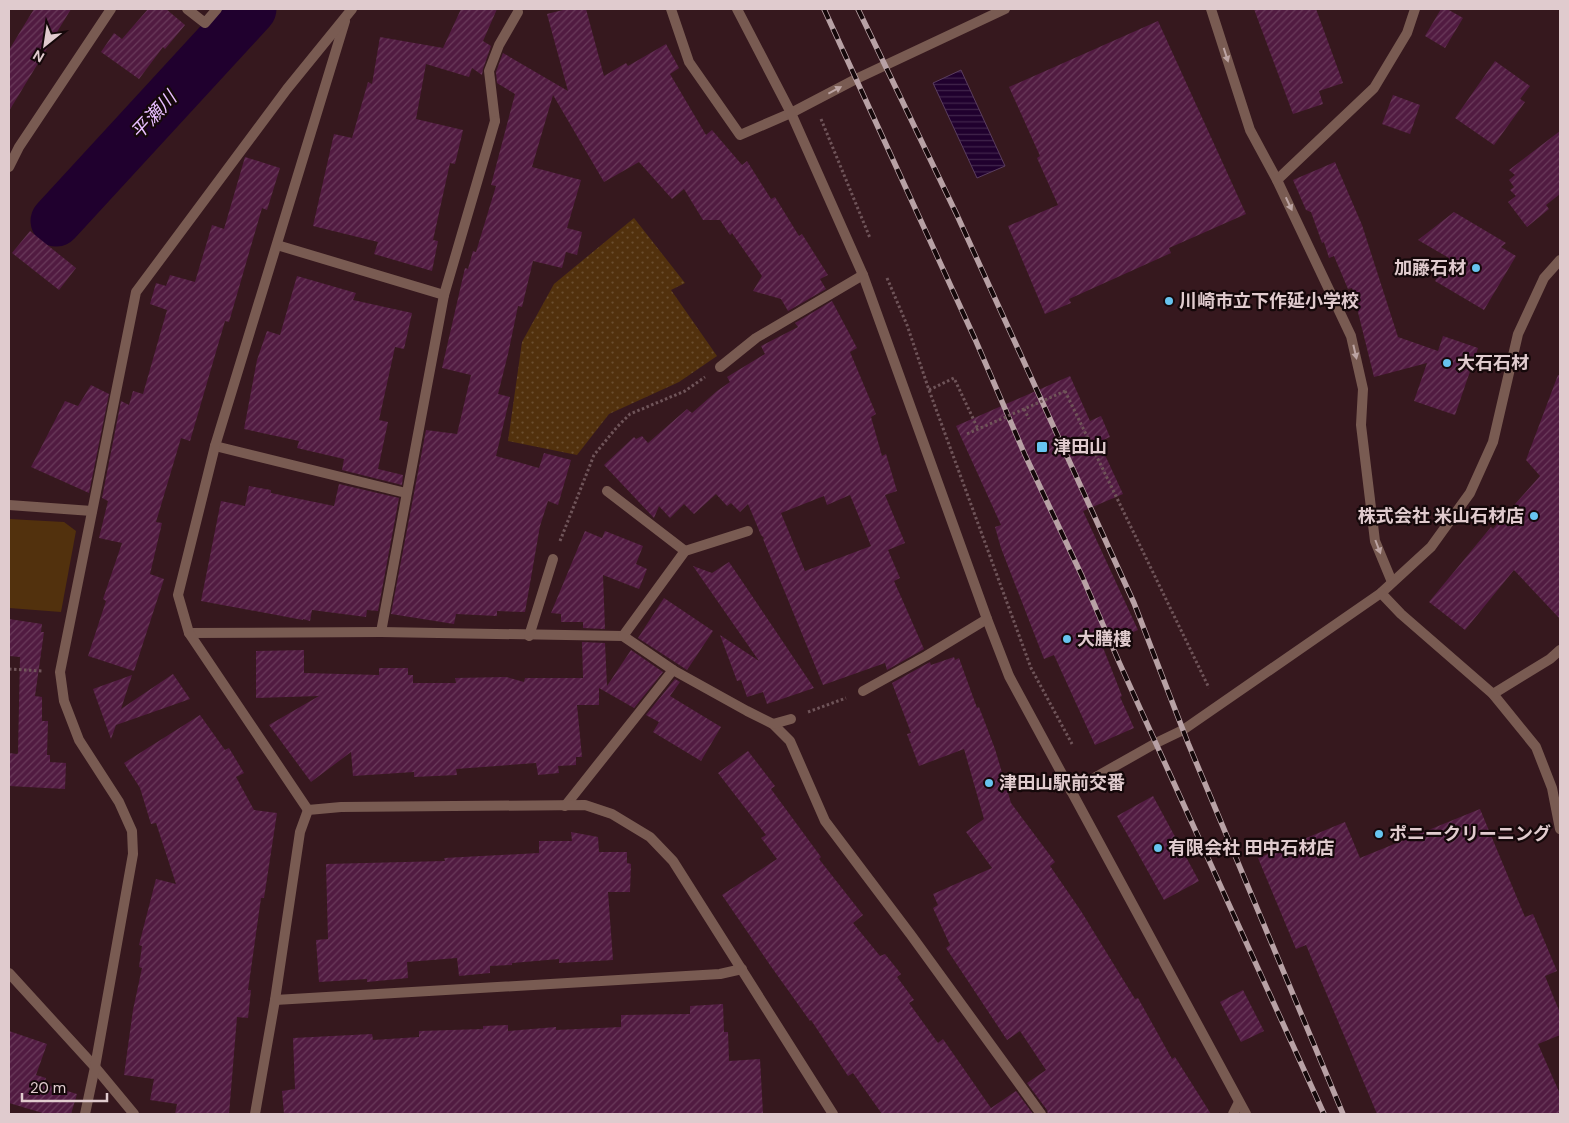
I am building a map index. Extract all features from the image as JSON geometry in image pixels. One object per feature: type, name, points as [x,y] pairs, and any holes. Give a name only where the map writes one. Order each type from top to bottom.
[{"type":"street","points":[[9,167],[20,147],[111,9]]},
{"type":"street","points":[[187,9],[205,22],[217,9]]},
{"type":"street","points":[[671,9],[689,62],[740,135],[792,113],[856,79],[1005,9]]},
{"type":"street","points":[[737,9],[792,113],[864,275],[987,619],[1010,676],[1246,1114]]},
{"type":"street","points":[[1211,9],[1250,130],[1278,180],[1351,336],[1364,389],[1362,424],[1375,541],[1392,582]]},
{"type":"street","points":[[1278,180],[1374,88],[1407,33],[1415,9]]},
{"type":"street","points":[[308,810],[189,633],[178,595],[215,446],[350,12]]},
{"type":"street","points":[[84,1114],[95,1067],[133,854],[132,831],[119,802],[79,740],[64,701],[60,672],[136,292],[287,89],[350,12]]},
{"type":"street","points":[[381,632],[444,295],[495,121],[489,71],[499,44],[518,12]]},
{"type":"street","points":[[277,245],[444,295]]},
{"type":"street","points":[[1071,791],[1183,730],[1381,593],[1431,547],[1470,492],[1493,442],[1518,334],[1544,278],[1560,260]]},
{"type":"street","points":[[720,367],[756,338],[864,275]]},
{"type":"street","points":[[215,446],[406,493]]},
{"type":"street","points":[[607,491],[685,551]]},
{"type":"street","points":[[9,505],[92,511]]},
{"type":"street","points":[[623,636],[685,551],[748,531]]},
{"type":"street","points":[[529,636],[553,558]]},
{"type":"street","points":[[1381,593],[1401,614],[1493,694],[1536,747],[1552,788],[1560,829]]},
{"type":"street","points":[[863,691],[987,619]]},
{"type":"street","points":[[189,633],[381,632],[529,636],[623,636],[673,670],[773,724],[790,741],[825,821],[911,935],[1041,1114]]},
{"type":"street","points":[[1493,694],[1550,659],[1560,650]]},
{"type":"street","points":[[565,806],[673,670]]},
{"type":"street","points":[[773,724],[791,719]]},
{"type":"street","points":[[308,810],[341,807],[585,805],[612,814],[650,837],[673,861],[833,1114]]},
{"type":"street","points":[[255,1114],[275,1000],[300,832],[308,810]]},
{"type":"street","points":[[275,1000],[720,974],[742,970]]},
{"type":"street","points":[[9,973],[95,1067],[134,1114]]},
{"type":"street","points":[[1233,1114],[1239,1102]]},
{"type":"path","points":[[819,114],[873,245]]},
{"type":"path","points":[[885,272],[907,325],[1031,668],[1072,744]]},
{"type":"path","points":[[553,558],[594,455],[617,426],[630,414],[685,391],[720,367]]},
{"type":"path","points":[[929,390],[954,378],[978,429]]},
{"type":"path","points":[[968,434],[1066,391],[1209,688]]},
{"type":"path","points":[[1024,409],[1029,419]]},
{"type":"path","points":[[9,669],[60,672]]},
{"type":"path","points":[[791,719],[863,691]]},
{"type":"shaded area","points":[[961,70],[1005,166],[977,178],[933,83]]},
{"type":"shaded area","points":[[634,218],[685,283],[671,290],[717,356],[679,382],[609,414],[577,455],[508,441],[522,342],[554,284]]},
{"type":"shaded area","points":[[9,519],[64,522],[76,531],[61,612],[9,608]]},
{"type":"building","points":[[34,9],[71,9],[9,111],[9,50]]},
{"type":"building","points":[[148,9],[166,9],[185,25],[165,49],[163,47],[139,79],[101,52],[114,33],[122,39]]},
{"type":"building","points":[[461,9],[497,9],[483,41],[491,46],[482,75],[472,68],[469,77],[426,64],[416,119],[463,130],[455,164],[450,163],[433,240],[438,241],[432,271],[374,254],[378,242],[313,226],[334,134],[352,138],[368,82],[372,84],[380,37],[443,48]]},
{"type":"building","points":[[567,9],[586,9],[604,76],[626,63],[628,66],[666,44],[679,68],[670,74],[706,135],[712,130],[742,165],[747,161],[771,199],[775,197],[799,236],[802,234],[828,275],[820,279],[826,289],[788,311],[781,299],[753,291],[762,276],[732,233],[730,235],[720,220],[703,220],[684,189],[672,199],[639,162],[604,182],[553,95],[532,167],[581,180],[567,228],[582,232],[577,255],[566,252],[562,268],[533,261],[522,307],[518,306],[498,394],[510,397],[496,456],[539,468],[544,453],[571,460],[558,505],[548,501],[540,526],[525,612],[497,611],[497,616],[456,614],[454,624],[391,614],[426,430],[457,434],[471,375],[442,368],[465,268],[468,269],[473,251],[476,252],[496,186],[491,185],[515,94],[497,83],[496,72],[503,53],[568,91],[547,14]]},
{"type":"building","points":[[1254,9],[1316,9],[1343,83],[1319,91],[1323,104],[1293,114]]},
{"type":"building","points":[[1441,9],[1447,9],[1463,18],[1445,48],[1425,36]]},
{"type":"building","points":[[1158,21],[1246,214],[1169,248],[1171,253],[1069,299],[1071,303],[1045,314],[1008,226],[1058,205],[1037,158],[1040,156],[1009,87]]},
{"type":"building","points":[[1495,61],[1530,86],[1520,99],[1525,102],[1494,145],[1455,118]]},
{"type":"building","points":[[1393,95],[1420,105],[1410,134],[1382,124]]},
{"type":"building","points":[[1560,131],[1560,194],[1546,205],[1549,209],[1527,227],[1508,202],[1516,196],[1510,190],[1514,187],[1509,180],[1515,175],[1509,170]]},
{"type":"building","points":[[245,157],[280,168],[267,210],[262,208],[229,322],[225,321],[190,441],[181,438],[156,522],[162,523],[150,574],[164,579],[134,671],[88,656],[106,601],[103,599],[122,543],[99,538],[108,501],[102,498],[121,401],[129,405],[133,391],[143,394],[167,310],[150,304],[156,283],[166,286],[170,275],[195,282],[212,225],[224,229]]},
{"type":"building","points":[[1335,162],[1362,225],[1398,337],[1438,351],[1443,336],[1478,348],[1455,415],[1414,401],[1427,363],[1374,377],[1352,288],[1348,289],[1334,256],[1329,258],[1311,212],[1306,210],[1293,180]]},
{"type":"building","name":"加藤石材","points":[[1454,212],[1506,243],[1501,247],[1516,256],[1484,310],[1435,281],[1449,258],[1418,240]]},
{"type":"building","points":[[30,231],[76,268],[59,290],[12,253]]},
{"type":"building","points":[[297,276],[356,293],[353,300],[412,313],[404,349],[395,347],[379,420],[388,422],[378,469],[403,475],[402,485],[342,470],[344,459],[297,448],[299,441],[244,429],[257,360],[267,331],[280,335]]},
{"type":"building","points":[[832,301],[857,348],[850,352],[876,414],[871,417],[882,456],[886,454],[897,491],[885,495],[905,543],[888,550],[900,578],[894,581],[924,649],[887,670],[885,663],[823,685],[764,538],[748,504],[740,512],[731,503],[727,506],[716,494],[694,514],[684,504],[670,518],[659,506],[654,518],[604,465],[634,437],[636,439],[642,436],[648,443],[687,409],[692,413],[730,382],[727,377],[765,354],[761,346],[798,327],[795,323]],"holes":[[[850,495],[871,546],[805,571],[781,513],[824,496],[827,505]]]},
{"type":"building","points":[[1558,375],[1560,375],[1560,619],[1514,570],[1465,630],[1429,602],[1491,527],[1493,529],[1540,476],[1526,460]]},
{"type":"building","points":[[1070,376],[1090,421],[1101,416],[1110,437],[1099,442],[1123,494],[1083,511],[1138,630],[1102,645],[1122,696],[1120,697],[1134,728],[1095,745],[1054,655],[1044,659],[1001,548],[995,527],[1001,525],[956,426]]},
{"type":"building","points":[[91,385],[109,394],[89,493],[31,467],[65,401],[78,406]]},
{"type":"building","points":[[339,484],[399,498],[378,611],[367,610],[366,617],[312,610],[310,621],[201,601],[221,501],[245,506],[249,486],[271,490],[271,493],[334,506]]},
{"type":"building","points":[[585,531],[602,538],[605,531],[643,546],[636,564],[647,569],[639,589],[603,575],[605,629],[583,628],[583,622],[561,622],[561,614],[551,613]]},
{"type":"building","points":[[729,562],[814,688],[767,704],[763,692],[747,697],[741,680],[737,681],[720,635],[759,661],[693,566],[712,573]]},
{"type":"building","points":[[664,598],[713,631],[687,670],[638,638]]},
{"type":"building","points":[[9,619],[42,624],[41,632],[44,632],[35,696],[42,697],[42,721],[48,721],[47,755],[50,755],[50,762],[66,763],[65,789],[9,786],[9,753],[18,753],[20,657],[9,656]]},
{"type":"building","points":[[582,642],[605,643],[607,686],[631,650],[663,672],[634,708],[599,688],[599,705],[577,705],[582,757],[576,757],[576,765],[558,766],[559,773],[538,775],[536,763],[456,769],[457,775],[414,777],[414,772],[353,776],[351,752],[311,782],[269,725],[319,696],[256,698],[256,651],[304,650],[304,673],[379,675],[379,668],[408,668],[408,675],[413,675],[413,683],[456,683],[455,678],[506,677],[524,682],[525,678],[583,678]]},
{"type":"building","points":[[954,657],[955,660],[959,658],[977,708],[979,707],[995,749],[1011,803],[1055,862],[1050,866],[1081,911],[1135,999],[1138,998],[1172,1059],[1175,1057],[1211,1114],[1048,1114],[1027,1083],[1046,1070],[1020,1031],[1007,1040],[946,948],[950,945],[933,908],[938,905],[933,894],[992,868],[966,832],[984,819],[964,749],[919,766],[907,734],[911,733],[892,683],[930,662],[931,665]]},
{"type":"building","points":[[173,674],[190,699],[116,725],[111,739],[93,689],[132,675],[121,709]]},
{"type":"building","points":[[675,679],[680,682],[670,696],[721,727],[701,761],[653,732],[659,722],[646,715]]},
{"type":"building","points":[[200,715],[225,750],[229,748],[244,773],[236,777],[254,810],[277,813],[264,898],[261,898],[248,990],[251,990],[248,1018],[237,1017],[229,1114],[175,1114],[177,1104],[150,1100],[154,1079],[124,1075],[133,1010],[142,968],[139,967],[142,946],[139,945],[156,879],[176,884],[156,823],[151,824],[140,788],[124,763]]},
{"type":"building","points":[[748,751],[775,786],[771,789],[821,857],[819,859],[863,915],[853,923],[880,956],[885,954],[901,974],[897,977],[914,1000],[909,1003],[938,1043],[943,1039],[991,1108],[1016,1091],[1033,1114],[882,1114],[853,1073],[848,1076],[811,1020],[722,895],[777,859],[761,838],[766,835],[718,773]]},
{"type":"building","name":"有限会社 田中石材店","points":[[1153,796],[1199,881],[1164,900],[1117,816]]},
{"type":"building","points":[[1480,809],[1525,917],[1533,914],[1557,971],[1545,976],[1560,1013],[1560,1035],[1538,1044],[1560,1094],[1560,1114],[1377,1114],[1306,945],[1296,949],[1258,858],[1345,822],[1360,858]]},
{"type":"building","points":[[571,832],[598,837],[599,852],[627,852],[627,863],[631,864],[630,892],[608,892],[613,960],[559,963],[559,959],[512,963],[512,965],[490,966],[490,973],[459,976],[457,958],[407,962],[408,978],[367,982],[367,979],[319,982],[316,940],[328,939],[326,864],[445,861],[444,858],[539,853],[539,841],[572,841]]},
{"type":"building","points":[[1243,990],[1264,1031],[1241,1042],[1220,1002]]},
{"type":"building","points":[[723,1004],[724,1032],[728,1032],[729,1061],[760,1059],[763,1114],[284,1114],[282,1091],[295,1089],[293,1038],[372,1034],[373,1040],[419,1037],[419,1031],[483,1029],[483,1026],[508,1025],[508,1031],[556,1027],[556,1030],[621,1027],[621,1015],[690,1014],[690,1006]]},
{"type":"building","points":[[9,1031],[47,1044],[36,1075],[46,1078],[44,1084],[77,1094],[71,1114],[46,1114],[9,1103]]},
{"type":"waterway","name":"平瀬川","points":[[56,221],[251,9]]},
{"type":"railway","points":[[824,9],[975,339],[1025,455],[1082,576],[1119,662],[1324,1114]]},
{"type":"railway","points":[[858,9],[956,213],[1134,603],[1188,743],[1343,1114]]},
{"type":"place","name":"加藤石材","points":[[1476,268]]},
{"type":"place","name":"川崎市立下作延小学校","points":[[1169,301]]},
{"type":"place","name":"大石石材","points":[[1447,363]]},
{"type":"place","name":"津田山","points":[[1042,447]]},
{"type":"place","name":"株式会社 米山石材店","points":[[1534,516]]},
{"type":"place","name":"大膳樓","points":[[1067,639]]},
{"type":"place","name":"津田山駅前交番","points":[[989,783]]},
{"type":"place","name":"ポニークリーニング","points":[[1379,834]]},
{"type":"place","name":"有限会社 田中石材店","points":[[1158,848]]}]
